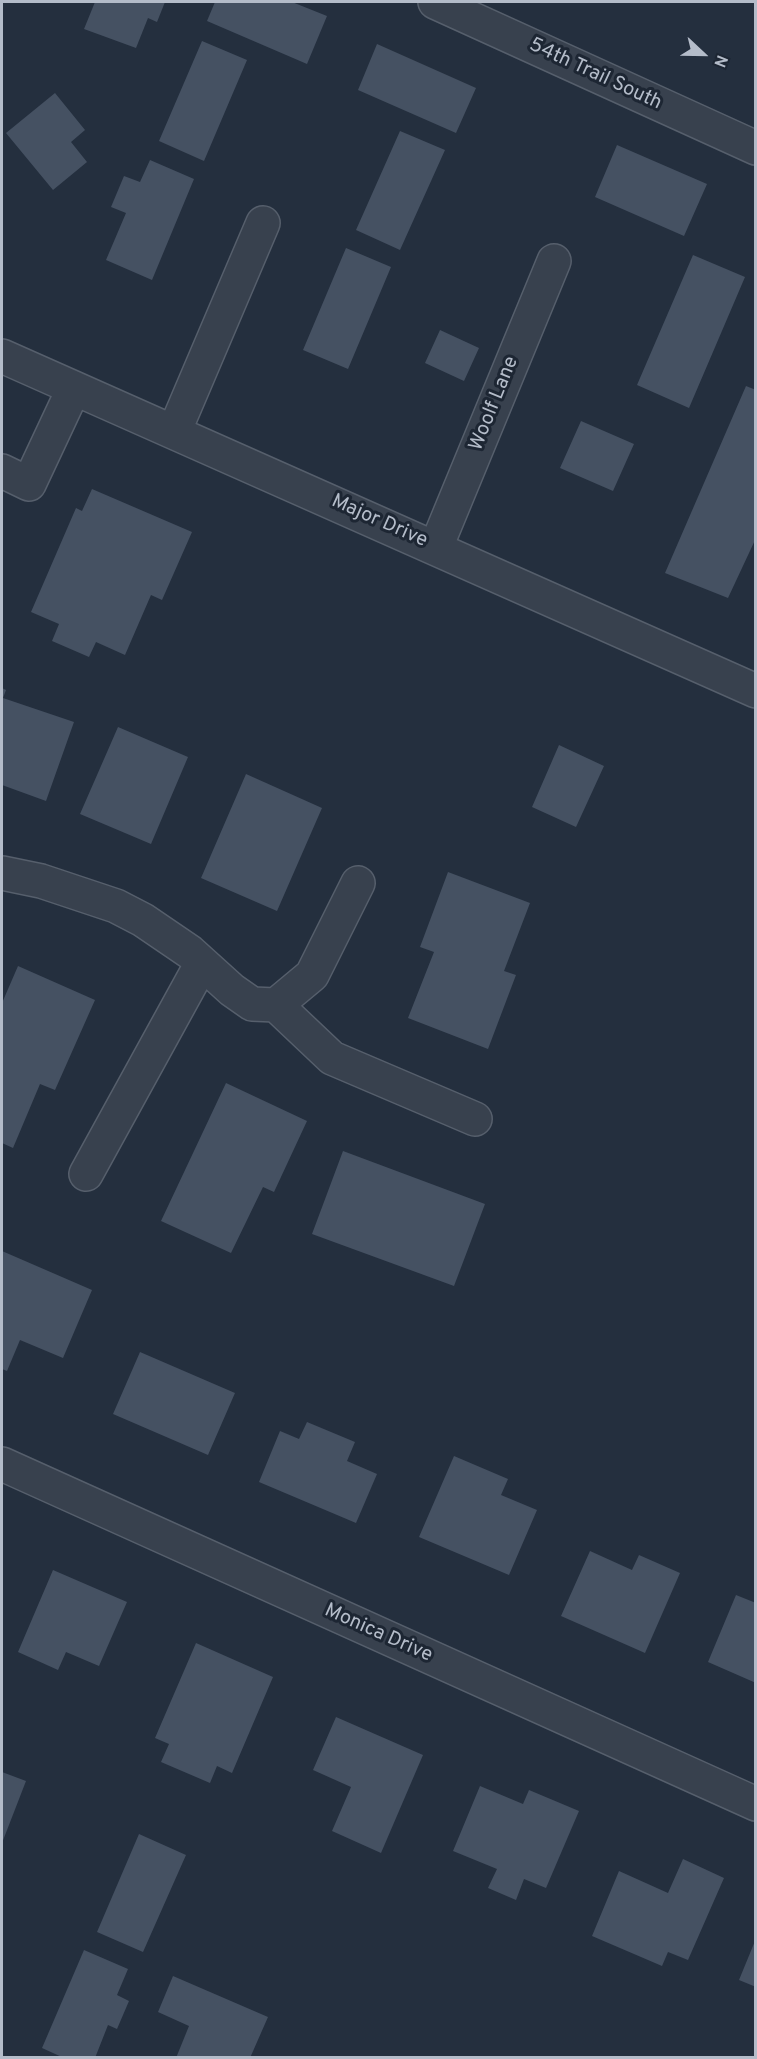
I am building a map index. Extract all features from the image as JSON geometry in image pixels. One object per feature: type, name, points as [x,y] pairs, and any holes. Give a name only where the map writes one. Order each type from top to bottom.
[{"type":"street","name":"54th Trail South","points":[[435,2],[756,148]]},
{"type":"street","points":[[174,432],[263,223]]},
{"type":"street","name":"Woolf Lane","points":[[436,547],[554,261]]},
{"type":"street","name":"Major Drive","points":[[2,356],[754,687]]},
{"type":"street","points":[[2,471],[29,484],[74,388]]},
{"type":"street","points":[[2,873],[41,881],[116,906],[142,920],[190,952],[232,990],[252,1004],[276,1005],[332,1058],[475,1119]]},
{"type":"street","points":[[276,1005],[312,975],[358,884]]},
{"type":"street","points":[[86,1174],[202,963]]},
{"type":"street","name":"Monica Drive","points":[[2,1464],[756,1803]]},
{"type":"building","points":[[95,2],[165,2],[157,22],[148,18],[136,48],[84,29]]},
{"type":"building","points":[[215,2],[292,2],[327,16],[307,64],[207,21]]},
{"type":"building","points":[[202,41],[247,60],[204,161],[159,141]]},
{"type":"building","points":[[377,44],[476,88],[456,133],[358,90]]},
{"type":"building","points":[[55,93],[85,130],[71,142],[87,162],[53,190],[6,133]]},
{"type":"building","points":[[400,131],[445,150],[400,250],[356,230]]},
{"type":"building","points":[[617,145],[707,184],[684,236],[595,197]]},
{"type":"building","points":[[150,160],[194,179],[152,280],[106,260],[126,213],[111,207],[124,176],[140,182]]},
{"type":"building","points":[[346,248],[391,267],[348,369],[303,350]]},
{"type":"building","points":[[693,255],[745,277],[689,408],[637,385]]},
{"type":"building","points":[[440,330],[479,348],[464,381],[425,363]]},
{"type":"building","points":[[746,386],[756,390],[756,538],[728,598],[665,573]]},
{"type":"building","points":[[581,421],[634,444],[613,491],[560,468]]},
{"type":"building","points":[[92,489],[192,532],[162,600],[151,595],[125,655],[96,642],[89,657],[52,641],[59,624],[31,612],[76,508],[82,511]]},
{"type":"building","points":[[2,688],[6,690],[3,698],[74,722],[46,801],[2,785]]},
{"type":"building","points":[[118,727],[188,757],[151,844],[80,814]]},
{"type":"building","points":[[559,745],[604,766],[576,827],[532,807]]},
{"type":"building","points":[[246,774],[322,808],[277,911],[201,878]]},
{"type":"building","points":[[448,872],[530,903],[504,971],[516,975],[488,1049],[408,1018],[434,952],[420,947]]},
{"type":"building","points":[[18,966],[95,1000],[55,1090],[40,1084],[13,1148],[2,1143],[2,1003]]},
{"type":"building","points":[[226,1083],[307,1121],[274,1192],[263,1187],[231,1253],[161,1221]]},
{"type":"building","points":[[343,1151],[485,1204],[454,1286],[312,1234]]},
{"type":"building","points":[[2,1251],[92,1290],[63,1358],[20,1340],[7,1371],[2,1369]]},
{"type":"building","points":[[140,1352],[235,1393],[208,1455],[113,1414]]},
{"type":"building","points":[[307,1422],[355,1442],[347,1461],[377,1474],[356,1523],[259,1482],[280,1431],[299,1439]]},
{"type":"building","points":[[454,1456],[508,1479],[501,1495],[537,1510],[509,1575],[419,1537]]},
{"type":"building","points":[[590,1551],[632,1570],[639,1555],[680,1573],[645,1653],[561,1616]]},
{"type":"building","points":[[53,1570],[127,1602],[99,1666],[66,1652],[58,1670],[18,1652]]},
{"type":"building","points":[[736,1595],[756,1603],[756,1683],[708,1662]]},
{"type":"building","points":[[196,1643],[273,1677],[232,1773],[217,1766],[210,1783],[161,1762],[169,1744],[155,1738]]},
{"type":"building","points":[[336,1717],[423,1755],[381,1853],[332,1831],[351,1787],[313,1770]]},
{"type":"building","points":[[2,1772],[26,1781],[2,1843]]},
{"type":"building","points":[[480,1786],[523,1804],[529,1790],[579,1811],[546,1888],[524,1879],[516,1900],[488,1888],[497,1869],[453,1851]]},
{"type":"building","points":[[139,1834],[186,1855],[143,1952],[97,1932]]},
{"type":"building","points":[[683,1859],[724,1878],[688,1960],[668,1952],[662,1966],[592,1936],[619,1871],[668,1893]]},
{"type":"building","points":[[756,1941],[756,1987],[739,1980]]},
{"type":"building","points":[[84,1950],[128,1969],[117,1995],[129,2001],[117,2029],[108,2025],[95,2058],[64,2058],[42,2048]]},
{"type":"building","points":[[173,1976],[268,2017],[250,2058],[176,2058],[189,2026],[158,2012]]}]
